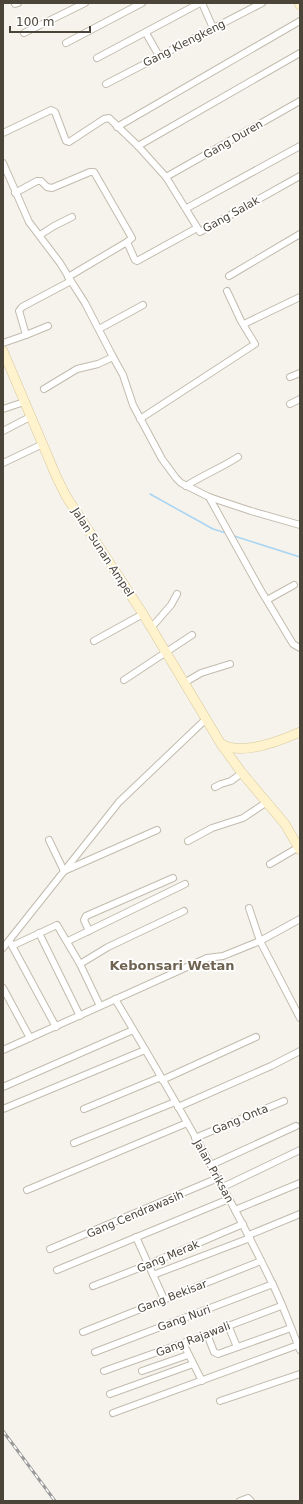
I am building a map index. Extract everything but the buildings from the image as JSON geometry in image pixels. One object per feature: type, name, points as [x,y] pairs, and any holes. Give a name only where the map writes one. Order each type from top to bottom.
[{"type":"main road","name":"Jalan Sunan Ampel","points":[[5,344],[30,417],[43,444],[56,478],[66,496],[143,614],[220,744],[242,773],[285,824],[299,849]]},
{"type":"main road","points":[[220,744],[232,749],[242,749],[265,744],[300,732]]},
{"type":"main road","points":[[235,763],[235,756],[242,749]]},
{"type":"street","points":[[24,33],[85,3]]},
{"type":"street","points":[[97,58],[201,3],[213,28]]},
{"type":"street","name":"Gang Klengkeng","points":[[106,84],[262,3]]},
{"type":"street","points":[[66,43],[137,4]]},
{"type":"street","points":[[117,127],[300,21]]},
{"type":"street","points":[[146,32],[159,56]]},
{"type":"street","points":[[138,146],[300,53]]},
{"type":"street","name":"Gang Duren","points":[[166,177],[300,101]]},
{"type":"street","points":[[3,133],[51,110],[55,112],[67,142],[106,118],[109,118],[138,146],[166,177],[197,228]]},
{"type":"street","points":[[186,208],[300,146]]},
{"type":"street","points":[[3,163],[29,222],[40,235],[70,279],[99,329],[124,375],[133,405],[162,458],[176,478],[186,486],[209,497],[300,525]]},
{"type":"street","points":[[15,192],[37,181],[41,181],[47,187],[52,188],[92,171],[94,172],[132,238],[70,279],[22,307],[19,311],[21,337]]},
{"type":"street","name":"Gang Salak","points":[[126,242],[135,260],[137,261],[197,228],[200,232],[202,231],[300,176]]},
{"type":"street","points":[[40,235],[72,217]]},
{"type":"street","points":[[229,276],[300,234]]},
{"type":"street","points":[[140,418],[254,345],[228,291]]},
{"type":"street","points":[[244,324],[300,297]]},
{"type":"street","points":[[99,329],[143,305]]},
{"type":"street","points":[[5,344],[48,326]]},
{"type":"street","points":[[44,389],[77,369],[94,365],[113,357]]},
{"type":"street","points":[[290,377],[300,373]]},
{"type":"street","points":[[290,404],[300,399]]},
{"type":"street","points":[[3,409],[24,402]]},
{"type":"street","points":[[3,431],[30,417]]},
{"type":"street","points":[[3,463],[43,444]]},
{"type":"street","points":[[186,486],[208,472],[226,465],[238,457]]},
{"type":"street","points":[[209,497],[292,644],[300,648]]},
{"type":"street","points":[[268,600],[294,585]]},
{"type":"street","points":[[151,628],[172,604],[177,594]]},
{"type":"street","points":[[94,641],[143,614]]},
{"type":"street","points":[[124,680],[192,635]]},
{"type":"street","points":[[184,683],[201,673],[230,664]]},
{"type":"street","points":[[10,943],[53,884],[119,802],[206,719]]},
{"type":"street","points":[[215,787],[231,781],[242,773]]},
{"type":"street","points":[[188,841],[212,828],[243,818],[267,802]]},
{"type":"street","points":[[64,871],[157,830]]},
{"type":"street","points":[[49,840],[64,871]]},
{"type":"street","points":[[270,864],[299,849]]},
{"type":"street","points":[[89,931],[84,920],[86,916],[173,878]]},
{"type":"street","points":[[68,941],[185,884]]},
{"type":"street","points":[[249,908],[260,942],[300,1018]]},
{"type":"street","points":[[80,964],[101,950],[184,911]]},
{"type":"street","points":[[4,1047],[56,1027],[208,958],[223,956],[260,942],[300,919]]},
{"type":"street","points":[[3,948],[10,943],[40,933],[57,925],[68,941],[100,1006]]},
{"type":"street","points":[[40,933],[80,1016]]},
{"type":"street","points":[[10,943],[56,1027]]},
{"type":"street","points":[[3,988],[30,1038]]},
{"type":"street","name":"Jalan Priksan","points":[[115,999],[187,1122],[243,1224],[273,1284],[299,1347]]},
{"type":"street","points":[[3,1087],[134,1030]]},
{"type":"street","points":[[84,1109],[162,1079],[256,1037]]},
{"type":"street","points":[[3,1109],[145,1050]]},
{"type":"street","points":[[74,1143],[177,1105],[271,1066],[300,1051]]},
{"type":"street","name":"Gang Onta","points":[[195,1138],[284,1100]]},
{"type":"street","points":[[27,1190],[187,1122]]},
{"type":"street","points":[[211,1165],[296,1126]]},
{"type":"street","points":[[223,1187],[300,1150]]},
{"type":"street","name":"Gang Cendrawasih","points":[[50,1249],[218,1178]]},
{"type":"street","points":[[235,1210],[300,1183]]},
{"type":"street","points":[[57,1270],[229,1199]]},
{"type":"street","points":[[153,1275],[300,1214]]},
{"type":"street","name":"Gang Merak","points":[[93,1286],[147,1265],[243,1224]]},
{"type":"street","points":[[136,1238],[147,1265],[164,1299]]},
{"type":"street","name":"Gang Bekisar","points":[[83,1332],[261,1261]]},
{"type":"street","name":"Gang Nuri","points":[[95,1352],[273,1284]]},
{"type":"street","name":"Gang Rajawali","points":[[104,1371],[281,1306]]},
{"type":"street","points":[[228,1325],[237,1347]]},
{"type":"street","points":[[207,1334],[216,1354],[291,1328]]},
{"type":"street","points":[[183,1343],[202,1381]]},
{"type":"street","points":[[113,1413],[299,1347]]},
{"type":"street","points":[[161,1351],[166,1362]]},
{"type":"street","points":[[142,1371],[188,1355]]},
{"type":"street","points":[[110,1394],[193,1364]]},
{"type":"street","points":[[220,1401],[300,1374]]},
{"type":"street","points":[[240,1501],[248,1498],[251,1501]]},
{"type":"waterway","points":[[150,494],[213,529],[226,533]]},
{"type":"waterway","points":[[234,536],[300,557]]},
{"type":"railway","points":[[3,1431],[55,1501]]},
{"type":"district","name":"Kebonsari Wetan","points":[[172,965]]}]
